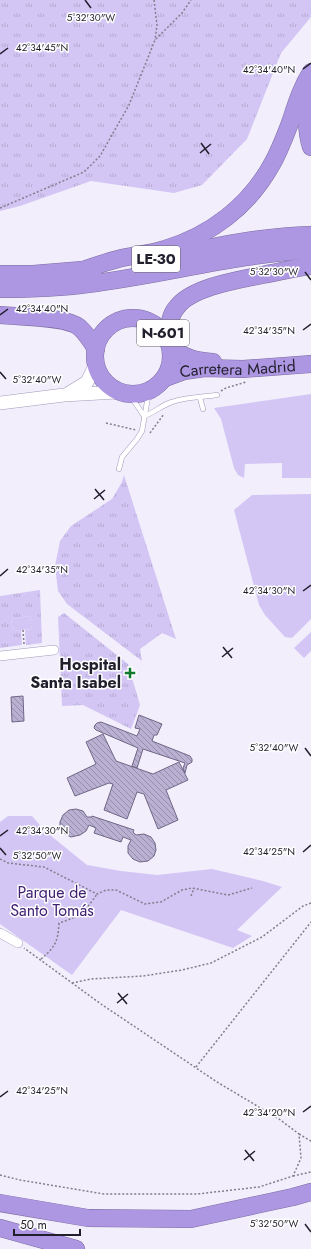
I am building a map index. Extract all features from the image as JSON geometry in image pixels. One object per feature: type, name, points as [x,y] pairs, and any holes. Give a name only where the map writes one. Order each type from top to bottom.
[{"type":"highway","points":[[83,270],[118,259],[165,249],[200,236],[221,223],[238,209],[256,189],[272,164],[289,125],[300,94],[311,72]]},
{"type":"highway","points":[[311,98],[307,110],[307,126],[311,147]]},
{"type":"highway","name":"LE-30","points":[[0,274],[33,274],[83,270],[130,264],[242,241],[293,235],[311,235]]},
{"type":"highway","name":"LE-30","points":[[0,289],[34,289],[88,284],[238,258],[311,250]]},
{"type":"highway","points":[[169,343],[172,313],[178,305],[189,296],[225,283],[311,266]]},
{"type":"highway","points":[[0,315],[55,319],[78,326],[87,335],[96,356],[100,375],[107,385],[122,393],[134,395],[149,391],[158,386],[165,378]]},
{"type":"highway","name":"N-601","points":[[96,356],[100,338],[107,329],[117,322],[128,318],[140,318],[152,322],[161,329],[169,343],[172,358],[165,378]]},
{"type":"highway","name":"Carretera Madrid","points":[[169,343],[184,356],[199,361],[227,363],[311,355]]},
{"type":"highway","name":"Carretera Madrid","points":[[165,378],[184,371],[205,368],[243,369],[311,364]]},
{"type":"highway","points":[[191,1219],[311,1192]]},
{"type":"highway","points":[[0,1203],[88,1218],[191,1219],[285,1210],[311,1204]]},
{"type":"highway","points":[[0,1228],[76,1249]]},
{"type":"main road","points":[[64,395],[87,382],[96,356]]},
{"type":"main road","points":[[0,403],[64,395],[122,393]]},
{"type":"street","points":[[0,656],[54,650]]},
{"type":"street","points":[[0,933],[18,943]]},
{"type":"lane","points":[[119,469],[122,457],[142,431],[149,391]]},
{"type":"lane","points":[[122,393],[134,401],[144,416]]},
{"type":"lane","points":[[144,416],[154,413],[162,406],[173,401],[200,398],[217,394]]},
{"type":"lane","points":[[200,398],[203,409]]},
{"type":"path","points":[[0,208],[84,172],[100,156],[129,105],[155,40],[157,25],[154,0]]},
{"type":"path","points":[[155,40],[182,13],[191,0]]},
{"type":"path","points":[[217,394],[226,388],[247,382]]},
{"type":"path","points":[[150,433],[168,410]]},
{"type":"path","points":[[106,423],[137,430]]},
{"type":"path","points":[[23,630],[25,654]]},
{"type":"path","points":[[0,859],[8,863],[44,867],[97,894]]},
{"type":"path","points":[[191,896],[194,888]]},
{"type":"path","points":[[41,959],[50,951],[58,939],[59,923],[70,920],[87,909],[97,894],[106,890],[116,890],[145,904],[161,902],[182,890],[194,888],[228,895],[252,888]]},
{"type":"path","points":[[72,982],[91,979],[143,976],[182,970],[211,963],[262,937],[303,906],[311,903]]},
{"type":"path","points":[[196,1067],[311,922]]},
{"type":"path","points":[[18,943],[101,1004],[311,1141]]},
{"type":"path","points":[[293,1176],[301,1158],[299,1134]]},
{"type":"path","points":[[0,1175],[20,1180],[104,1194],[197,1194],[259,1187],[311,1172]]},
{"type":"green space","points":[[0,0],[311,0],[311,17],[281,53],[247,139],[202,185],[174,193],[91,181],[20,206],[0,211]]},
{"type":"green space","points":[[311,394],[311,478],[282,478],[282,463],[245,464],[244,478],[238,475],[234,468],[221,419],[214,408]]},
{"type":"green space","points":[[124,475],[176,639],[162,633],[140,649],[142,661],[67,604],[58,591],[55,566],[60,541],[71,526],[112,499],[122,482]]},
{"type":"green space","points":[[311,494],[311,619],[292,638],[285,637],[265,615],[259,605],[234,510],[252,495]]},
{"type":"green space","points":[[40,590],[42,643],[26,645],[25,630],[32,629],[30,616],[11,619],[13,631],[21,630],[22,645],[0,648],[0,596]]},
{"type":"green space","points":[[64,613],[128,664],[140,705],[131,729],[83,705],[62,706],[58,617]]},
{"type":"green space","points":[[30,616],[32,629],[13,631],[11,619]]},
{"type":"green space","points":[[311,632],[311,651],[304,658],[294,648]]},
{"type":"green space","name":"Parque de Santo Tomás","points":[[8,816],[32,816],[45,831],[87,865],[157,875],[212,869],[282,887],[237,930],[252,936],[233,948],[121,910],[72,975],[0,924],[0,822]]},
{"type":"building","points":[[23,696],[24,721],[12,722],[11,697]]},
{"type":"building","points":[[139,715],[162,724],[157,735],[154,735],[152,741],[190,756],[192,762],[187,765],[185,773],[183,768],[185,763],[143,749],[137,768],[132,766],[138,748],[94,728],[97,723],[101,722],[137,736],[140,729],[135,728]]},
{"type":"building","points":[[103,734],[116,761],[153,774],[179,762],[188,780],[166,790],[178,820],[158,829],[144,794],[137,792],[127,819],[104,810],[113,784],[109,783],[75,796],[67,778],[96,764],[86,742]]},
{"type":"building","points":[[76,809],[83,811],[87,817],[92,816],[134,830],[133,832],[136,835],[144,834],[151,837],[155,843],[156,850],[154,856],[148,861],[140,862],[133,859],[128,853],[128,846],[131,840],[123,837],[121,842],[94,833],[96,828],[89,825],[86,831],[80,835],[71,837],[65,834],[60,828],[60,822],[63,815],[69,810]]},
{"type":"place","name":"Hospital Santa Isabel","points":[[130,673]]}]
